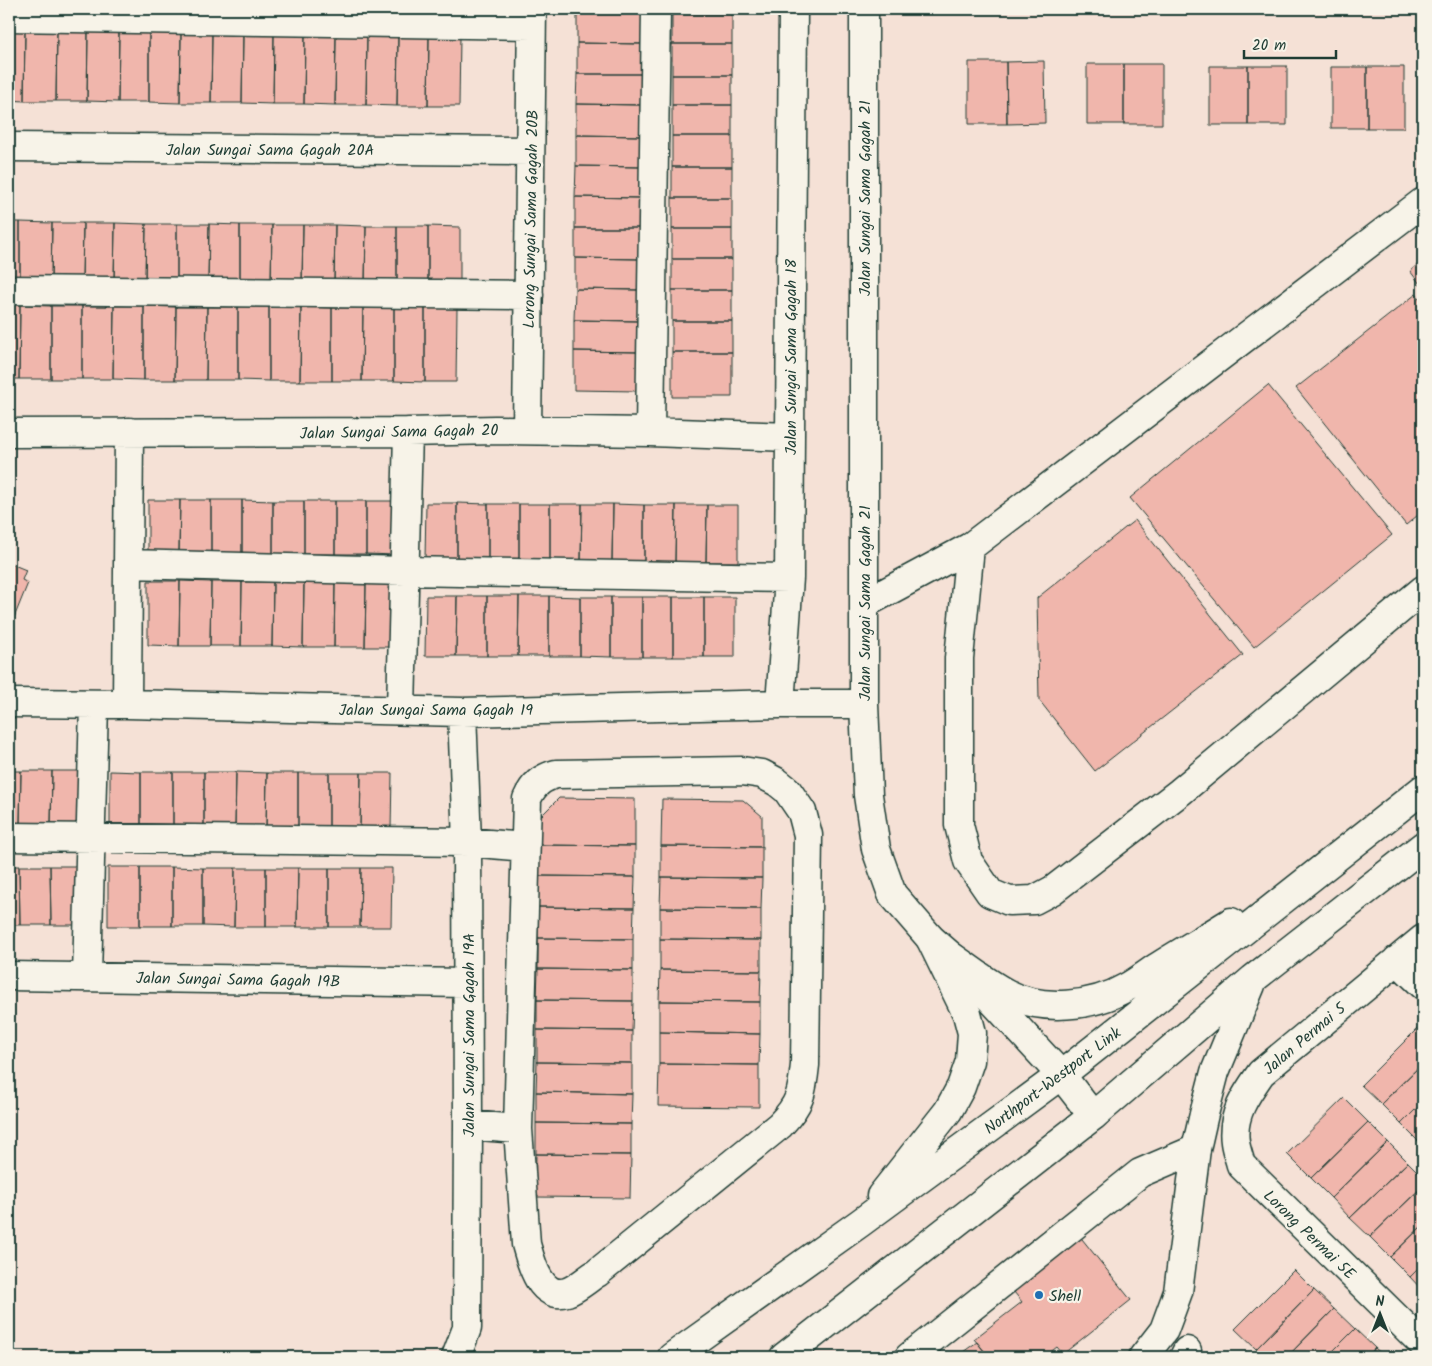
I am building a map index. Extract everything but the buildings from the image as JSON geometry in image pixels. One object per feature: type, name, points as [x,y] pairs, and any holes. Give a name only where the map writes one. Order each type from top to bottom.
[{"type":"street","points":[[650,432],[656,9]]},
{"type":"street","name":"Jalan Sungai Sama Gagah 18","points":[[780,704],[789,578],[792,9]]},
{"type":"street","name":"Jalan Sungai Sama Gagah 21","points":[[864,9],[864,704],[868,795],[876,849],[892,894],[930,938],[952,957],[1061,1075],[1093,1116]]},
{"type":"street","points":[[9,16],[532,17]]},
{"type":"street","name":"Lorong Sungai Sama Gagah 20B","points":[[527,430],[532,17]]},
{"type":"street","name":"Jalan Sungai Sama Gagah 20A","points":[[9,147],[530,151]]},
{"type":"street","points":[[864,604],[970,547],[1423,202]]},
{"type":"street","points":[[9,290],[529,294]]},
{"type":"street","name":"Jalan Sungai Sama Gagah 20","points":[[9,433],[527,430],[789,437]]},
{"type":"street","points":[[128,704],[130,432]]},
{"type":"street","points":[[401,710],[408,432]]},
{"type":"street","points":[[970,547],[959,658],[958,825],[968,861],[990,893],[1009,901],[1034,900],[1053,890],[1180,792],[1423,590]]},
{"type":"street","points":[[128,564],[405,572],[789,578]]},
{"type":"street","name":"Jalan Sungai Sama Gagah 19","points":[[9,703],[462,712],[780,704],[864,704]]},
{"type":"street","points":[[88,977],[94,704]]},
{"type":"street","name":"Jalan Sungai Sama Gagah 19A","points":[[456,1357],[467,1328],[467,842],[462,712]]},
{"type":"street","points":[[742,771],[762,774],[787,790],[802,812],[808,835],[805,1065],[799,1100],[792,1112],[780,1125],[597,1273],[566,1292],[549,1290],[543,1286],[530,1261],[526,1244],[518,1129],[525,847],[527,799],[537,783],[548,776],[556,774],[742,771]]},
{"type":"street","name":"Northport-Westport Link","points":[[672,1357],[860,1223],[1061,1075],[1423,788]]},
{"type":"street","points":[[9,837],[467,842],[525,847]]},
{"type":"street","points":[[784,1357],[1093,1116],[1253,980],[1423,846]]},
{"type":"street","points":[[952,957],[1007,994],[1029,1001],[1069,1005],[1101,999],[1127,988],[1153,969],[1334,859]]},
{"type":"street","points":[[860,1223],[948,1111],[961,1087],[970,1061],[972,1033],[967,1014],[930,938]]},
{"type":"street","name":"Jalan Permai 5","points":[[1240,1165],[1234,1141],[1236,1118],[1244,1098],[1261,1073],[1423,939]]},
{"type":"street","points":[[1398,960],[1423,985]]},
{"type":"street","name":"Jalan Sungai Sama Gagah 19B","points":[[9,976],[467,982]]},
{"type":"street","points":[[1143,1357],[1164,1330],[1178,1292],[1196,1149],[1215,1072],[1253,980]]},
{"type":"street","points":[[468,1125],[518,1129]]},
{"type":"street","points":[[909,1357],[1140,1173],[1196,1149]]},
{"type":"street","name":"Lorong Permai 5E","points":[[1240,1165],[1423,1344]]},
{"type":"place","name":"Shell","points":[[1039,1295]]}]
